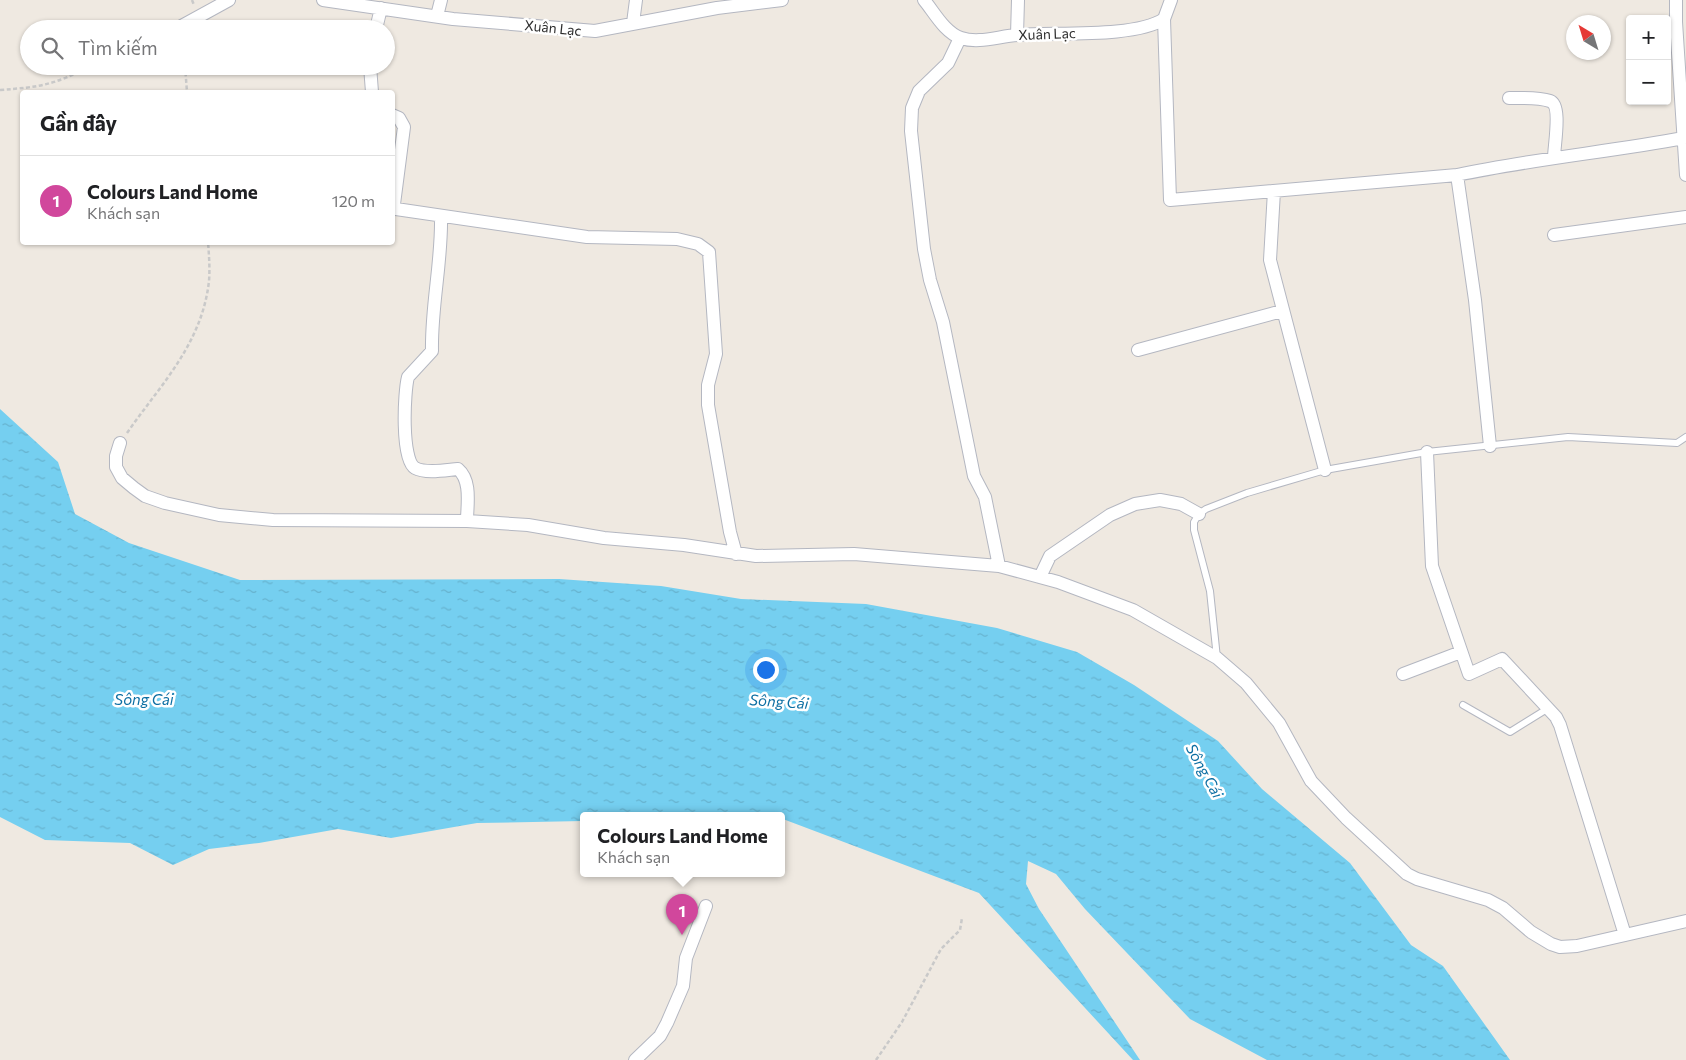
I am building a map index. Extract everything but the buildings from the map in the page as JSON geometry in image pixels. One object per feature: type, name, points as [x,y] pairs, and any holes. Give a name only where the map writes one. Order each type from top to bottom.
[{"type":"street","points":[[193,20],[229,0]]},
{"type":"street","name":"Xuân Lạc","points":[[323,0],[437,16],[581,32],[717,8],[782,0]]},
{"type":"street","points":[[437,16],[441,0]]},
{"type":"street","points":[[633,23],[636,0]]},
{"type":"street","points":[[924,0],[948,30],[960,38],[948,62],[919,91],[912,108],[912,131],[919,209],[930,280],[943,322],[972,467],[976,481],[985,496],[999,566]]},
{"type":"street","points":[[1017,35],[1018,0]]},
{"type":"street","points":[[1171,0],[1164,19],[1170,200],[1457,175],[1684,138]]},
{"type":"street","points":[[1676,0],[1686,175]]},
{"type":"street","points":[[378,20],[381,8]]},
{"type":"street","name":"Xuân Lạc","points":[[960,38],[989,39],[1017,35],[1076,34],[1146,27],[1164,19]]},
{"type":"street","points":[[371,75],[372,90]]},
{"type":"street","points":[[1509,98],[1550,101],[1556,106],[1558,114],[1554,158]]},
{"type":"street","points":[[395,116],[399,118],[404,127],[404,146],[395,198]]},
{"type":"street","points":[[1457,175],[1475,300],[1490,446]]},
{"type":"street","points":[[1274,191],[1270,260],[1325,470]]},
{"type":"street","points":[[395,209],[441,217],[529,227],[587,237],[677,239],[704,248],[709,258],[716,354],[708,386],[708,405],[730,532],[736,554]]},
{"type":"street","points":[[441,217],[441,236],[432,324],[432,351],[408,377],[406,448],[408,458],[414,468],[429,471],[458,469],[463,474],[467,493],[467,521]]},
{"type":"street","points":[[1554,235],[1686,217]]},
{"type":"street","points":[[1138,350],[1282,311]]},
{"type":"street","points":[[120,443],[116,456],[116,467],[122,478],[145,496],[192,510],[219,515],[273,520],[467,521],[528,525],[604,538],[684,545],[736,554],[756,556],[854,554],[999,566],[1040,577],[1133,610],[1218,658],[1246,683],[1279,723],[1311,781],[1346,818],[1407,874],[1417,879],[1488,900],[1503,908],[1531,932],[1550,944],[1560,947],[1577,946],[1686,921]]},
{"type":"street","points":[[1427,452],[1432,566],[1469,674],[1502,659],[1556,717],[1625,934]]},
{"type":"street","points":[[1040,577],[1050,556],[1110,515],[1134,504],[1160,500],[1181,504],[1199,514]]},
{"type":"street","points":[[1403,674],[1461,652]]},
{"type":"street","points":[[635,1060],[660,1036],[667,1023],[683,986],[686,958],[706,906]]},
{"type":"lane","points":[[1218,658],[1210,591],[1194,530],[1194,522],[1199,514],[1247,493],[1325,470],[1427,452],[1568,437],[1677,443],[1686,437]]},
{"type":"lane","points":[[1464,705],[1510,732],[1547,709]]},
{"type":"path","points":[[0,90],[40,87],[61,81],[73,75]]},
{"type":"path","points":[[186,75],[187,90]]},
{"type":"path","points":[[120,443],[181,360],[194,337],[209,279],[208,245]]},
{"type":"path","points":[[876,1060],[902,1022],[941,949],[960,930],[962,918]]},
{"type":"water","name":"Sông Cái","points":[[0,409],[58,462],[75,514],[129,543],[240,580],[559,579],[661,586],[741,599],[866,604],[997,628],[1077,652],[1134,685],[1218,741],[1262,789],[1350,863],[1411,945],[1443,966],[1510,1060],[1267,1060],[1190,1019],[1085,909],[1056,874],[1028,861],[1026,884],[1039,909],[1140,1060],[1133,1060],[979,893],[785,820],[785,812],[580,812],[580,821],[477,823],[391,838],[338,829],[259,843],[209,849],[173,865],[130,843],[45,840],[0,817]]},
{"type":"place","name":"Colours Land Home","points":[[682,935]]}]
